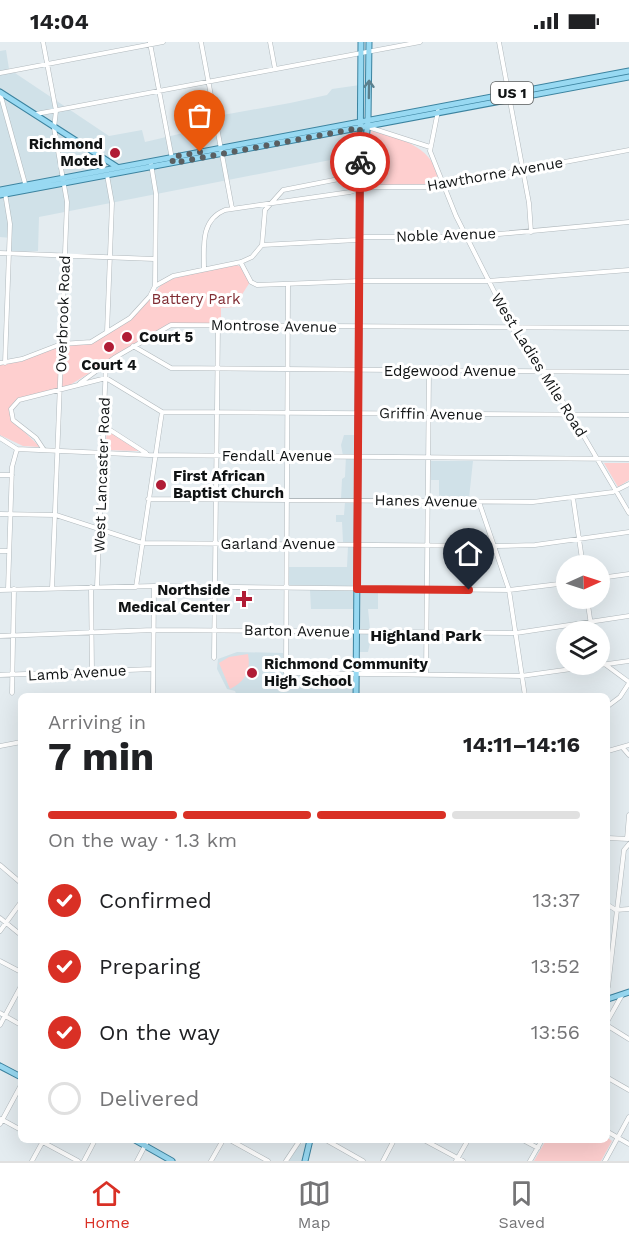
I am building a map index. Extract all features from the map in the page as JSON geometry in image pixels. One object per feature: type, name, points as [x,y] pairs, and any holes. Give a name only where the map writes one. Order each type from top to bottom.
[{"type":"main road","points":[[356,693],[362,42]]},
{"type":"main road","points":[[361,187],[368,123],[369,42]]},
{"type":"main road","name":"US 1","points":[[368,123],[436,113],[629,71]]},
{"type":"main road","name":"US 1","points":[[2,192],[361,125],[439,107],[629,77]]},
{"type":"main road","points":[[0,93],[121,170]]},
{"type":"main road","points":[[103,158],[104,173]]},
{"type":"main road","points":[[610,998],[629,992]]},
{"type":"main road","points":[[0,1066],[18,1075]]},
{"type":"main road","points":[[147,1143],[172,1161]]},
{"type":"main road","points":[[305,1161],[309,1143]]},
{"type":"street","name":"Overbrook Road","points":[[43,42],[56,111],[54,128],[66,202],[52,589]]},
{"type":"street","points":[[0,73],[163,42]]},
{"type":"street","points":[[201,42],[232,208]]},
{"type":"street","points":[[270,42],[275,69]]},
{"type":"street","points":[[36,114],[420,42]]},
{"type":"street","points":[[499,42],[531,214],[531,232]]},
{"type":"street","points":[[150,43],[173,160]]},
{"type":"street","points":[[0,93],[26,188]]},
{"type":"street","points":[[368,123],[429,147],[439,107]]},
{"type":"street","name":"West Ladies Mile Road","points":[[429,147],[442,185],[513,329],[572,415],[629,513]]},
{"type":"street","name":"Hawthorne Avenue","points":[[269,204],[283,190],[339,179],[361,187],[442,185],[629,150]]},
{"type":"street","points":[[151,164],[156,194],[155,286]]},
{"type":"street","points":[[104,173],[112,202],[107,332]]},
{"type":"street","name":"Hawthorne Avenue","points":[[204,269],[208,225],[219,212],[232,208],[350,192],[361,187]]},
{"type":"street","points":[[2,192],[10,219],[2,363],[61,344],[87,343],[135,314],[155,286],[182,273],[241,262],[252,257],[262,245],[265,211],[269,204]]},
{"type":"street","name":"Noble Avenue","points":[[262,245],[360,238],[466,237],[629,222]]},
{"type":"street","points":[[0,253],[154,259]]},
{"type":"street","points":[[241,262],[254,284],[288,285],[360,281],[488,281],[629,270]]},
{"type":"street","points":[[288,285],[286,673],[522,676],[556,671]]},
{"type":"street","name":"Montrose Avenue","points":[[80,383],[106,363],[168,326],[629,328]]},
{"type":"street","points":[[214,658],[218,326]]},
{"type":"street","name":"Edgewood Avenue","points":[[133,346],[169,368],[629,372]]},
{"type":"street","name":"West Lancaster Road","points":[[97,587],[106,363]]},
{"type":"street","points":[[426,675],[429,370]]},
{"type":"street","points":[[44,450],[36,438],[14,422],[11,409],[21,399],[106,378],[162,412],[136,587]]},
{"type":"street","name":"Griffin Avenue","points":[[162,412],[629,415]]},
{"type":"street","points":[[104,426],[149,454]]},
{"type":"street","points":[[0,438],[17,449],[12,475],[8,589]]},
{"type":"street","name":"Fendall Avenue","points":[[17,449],[155,455],[629,459]]},
{"type":"street","points":[[0,475],[12,475]]},
{"type":"street","name":"Hanes Avenue","points":[[148,499],[533,502],[616,491],[629,484]]},
{"type":"street","points":[[573,498],[581,555]]},
{"type":"street","points":[[479,502],[509,590],[525,693]]},
{"type":"street","name":"Garland Avenue","points":[[0,514],[56,515],[142,543],[494,546],[535,545],[629,532]]},
{"type":"street","points":[[0,551],[9,551]]},
{"type":"street","points":[[610,577],[629,574]]},
{"type":"street","points":[[0,590],[154,586],[509,590],[556,584]]},
{"type":"street","points":[[153,693],[154,586]]},
{"type":"street","points":[[91,587],[92,672]]},
{"type":"street","points":[[12,693],[14,589]]},
{"type":"street","name":"Barton Avenue","points":[[596,621],[629,615]]},
{"type":"street","name":"Barton Avenue","points":[[0,636],[153,630],[516,633],[556,627]]},
{"type":"street","points":[[610,663],[629,661]]},
{"type":"street","points":[[610,668],[629,682],[620,697],[610,704]]},
{"type":"street","name":"Lamb Avenue","points":[[0,675],[153,669]]},
{"type":"street","points":[[0,746],[18,743]]},
{"type":"street","points":[[610,751],[629,745]]},
{"type":"street","points":[[623,748],[629,755]]},
{"type":"street","points":[[610,838],[628,839],[629,815]]},
{"type":"street","points":[[617,839],[624,850]]},
{"type":"street","points":[[610,968],[624,850],[629,844]]},
{"type":"street","points":[[0,865],[18,880]]},
{"type":"street","points":[[0,932],[18,906]]},
{"type":"street","points":[[610,906],[616,910],[629,909]]},
{"type":"street","points":[[0,918],[18,933]]},
{"type":"street","points":[[0,961],[18,970]]},
{"type":"street","points":[[0,1025],[18,992]]},
{"type":"street","points":[[610,1016],[622,994]]},
{"type":"street","points":[[0,1013],[18,1023]]},
{"type":"street","points":[[610,1027],[629,1039]]},
{"type":"street","points":[[610,1079],[629,1090]]},
{"type":"street","points":[[18,1090],[1,1121],[18,1129]]},
{"type":"street","points":[[605,1161],[629,1118]]},
{"type":"street","points":[[610,1133],[629,1144]]},
{"type":"street","points":[[32,1161],[40,1143]]},
{"type":"street","points":[[45,1143],[78,1161]]},
{"type":"street","points":[[84,1161],[93,1143]]},
{"type":"street","points":[[137,1161],[147,1143]]},
{"type":"street","points":[[211,1161],[221,1143]]},
{"type":"street","points":[[235,1143],[268,1161]]},
{"type":"street","points":[[286,1161],[298,1143]]},
{"type":"street","points":[[331,1143],[363,1161]]},
{"type":"street","points":[[383,1161],[392,1143]]},
{"type":"street","points":[[429,1143],[459,1160],[467,1143]]},
{"type":"street","points":[[528,1143],[537,1148]]},
{"type":"street","points":[[530,1161],[540,1143]]},
{"type":"shaded area","points":[[6,50],[9,69],[109,136],[142,130],[145,142],[196,130],[195,120],[290,103],[327,95],[332,89],[360,85],[356,155],[39,217],[38,251],[11,252],[11,238],[0,237],[0,51]]},
{"type":"shaded area","points":[[344,435],[356,435],[355,499],[341,499],[346,456],[343,456],[341,445]]},
{"type":"shaded area","points":[[431,461],[473,461],[469,498],[439,497],[439,480],[431,480]]},
{"type":"shaded area","points":[[345,502],[354,502],[354,542],[343,542],[342,522],[336,522],[336,515],[344,515]]},
{"type":"shaded area","points":[[348,546],[355,546],[354,586],[287,585],[287,567],[347,567]]},
{"type":"shaded area","points":[[310,590],[354,591],[354,609],[311,609]]},
{"type":"shaded area","points":[[359,590],[378,591],[378,609],[368,609],[371,639],[368,652],[359,652]]},
{"type":"shaded area","name":"Richmond Community High School","points":[[237,652],[283,653],[283,672],[288,676],[352,678],[352,693],[236,693],[227,689],[217,669],[218,659]]},
{"type":"shaded area","points":[[306,1143],[303,1161],[289,1161],[298,1146]]},
{"type":"green space","points":[[371,131],[405,141],[425,153],[432,162],[438,184],[366,185]]},
{"type":"green space","name":"Battery Park","points":[[237,265],[241,267],[250,282],[234,307],[221,308],[221,324],[168,324],[70,385],[21,398],[10,411],[11,419],[40,447],[23,446],[0,435],[0,365],[58,347],[91,343],[134,316],[163,283],[185,274]]},
{"type":"green space","points":[[107,430],[138,450],[138,451],[105,450]]},
{"type":"green space","points":[[604,463],[629,463],[629,480],[618,487]]},
{"type":"green space","points":[[248,654],[249,665],[244,679],[230,689],[219,663],[229,657]]},
{"type":"green space","points":[[610,1140],[612,1141],[601,1161],[534,1161],[544,1143],[610,1143]]},
{"type":"way so far","points":[[200,152],[172,157],[173,163],[360,128],[360,162]]},
{"type":"place","name":"Richmond Motel","points":[[115,153]]},
{"type":"place","name":"Court 5","points":[[127,337]]},
{"type":"place","name":"Court 4","points":[[109,347]]},
{"type":"place","name":"First African Baptist Church","points":[[161,485]]},
{"type":"place","name":"Northside Medical Center","points":[[244,599]]},
{"type":"place","name":"Richmond Community High School","points":[[252,673]]},
{"type":"district","name":"Highland Park","points":[[426,635]]},
{"type":"route","points":[[360,162],[357,589],[469,590]]}]
